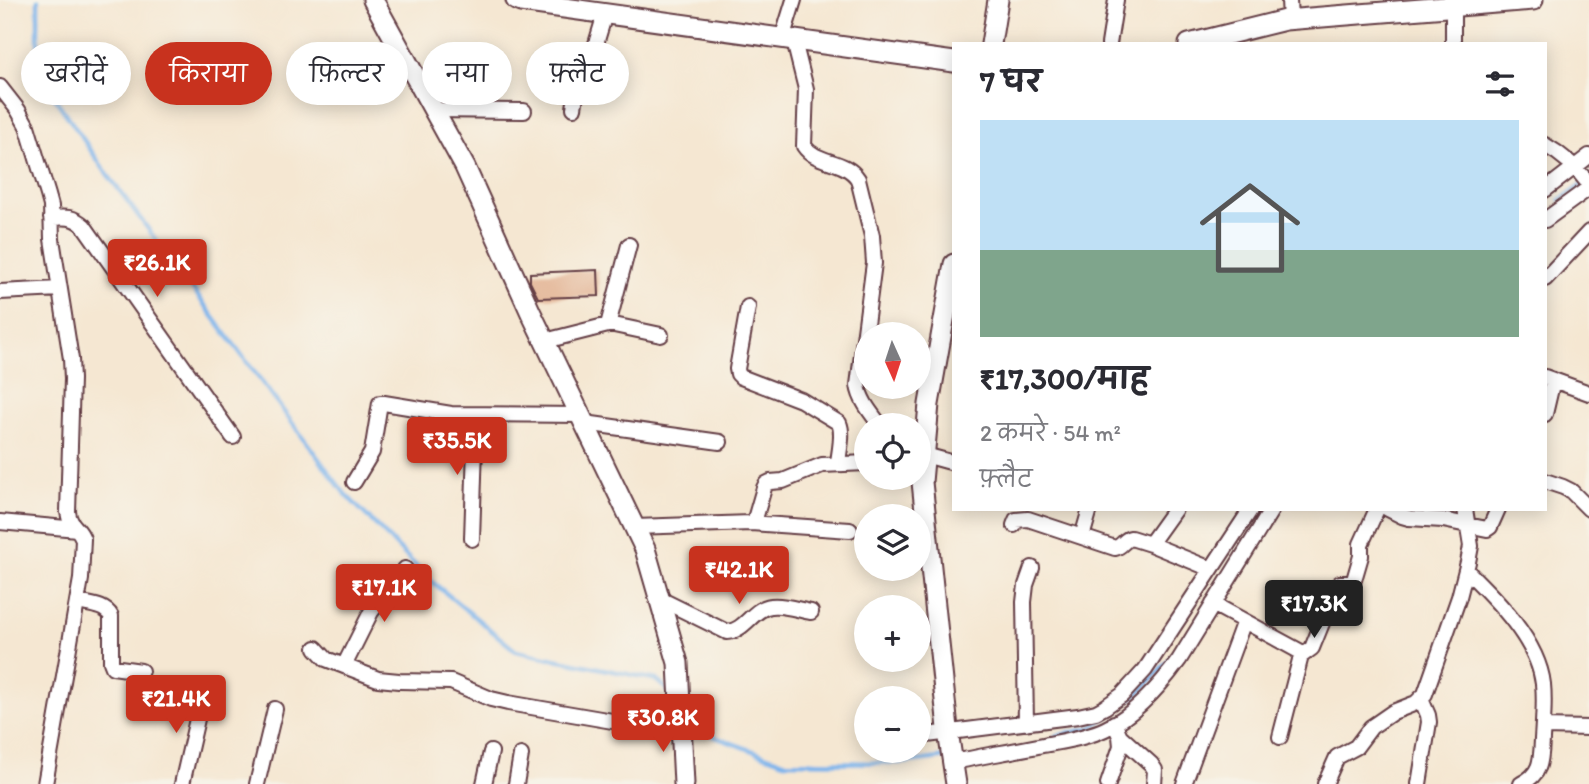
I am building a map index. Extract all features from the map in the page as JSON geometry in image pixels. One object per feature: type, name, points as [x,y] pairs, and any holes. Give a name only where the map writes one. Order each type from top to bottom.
[{"type":"street","points":[[373,0],[465,167],[645,549],[678,663],[684,784]]},
{"type":"street","points":[[516,0],[606,15],[952,62]]},
{"type":"street","points":[[794,0],[788,40],[806,82],[804,146],[813,154],[849,168],[859,179],[872,236],[872,286],[858,385],[858,391],[872,413]]},
{"type":"street","points":[[992,42],[998,0]]},
{"type":"street","points":[[1109,42],[1116,0]]},
{"type":"street","points":[[1195,42],[1290,10],[1452,6],[1533,0]]},
{"type":"street","points":[[1452,6],[1453,42]]},
{"type":"street","points":[[574,108],[581,65],[596,47],[606,15]]},
{"type":"street","points":[[0,88],[27,126],[51,206],[52,239],[71,359],[68,512],[69,520],[83,539],[78,602],[45,784]]},
{"type":"street","points":[[433,110],[524,111]]},
{"type":"street","points":[[1547,146],[1576,167],[1589,185],[1547,218]]},
{"type":"street","points":[[1547,189],[1589,156]]},
{"type":"street","points":[[51,218],[69,217],[77,219],[84,226],[233,437]]},
{"type":"street","points":[[1547,277],[1589,232]]},
{"type":"street","points":[[608,326],[629,245]]},
{"type":"street","points":[[928,413],[952,275]]},
{"type":"street","points":[[0,292],[60,289]]},
{"type":"street","points":[[748,307],[738,374],[801,400],[839,422],[841,431],[838,463]]},
{"type":"street","points":[[545,341],[614,325],[661,335]]},
{"type":"street","points":[[1547,396],[1549,378],[1589,393]]},
{"type":"street","points":[[354,482],[372,452],[380,403],[452,414],[583,419],[720,442]]},
{"type":"street","points":[[472,539],[476,415]]},
{"type":"street","points":[[931,462],[952,463]]},
{"type":"street","points":[[751,523],[755,519],[766,484],[783,481],[822,466],[854,463]]},
{"type":"street","points":[[1547,482],[1571,491],[1589,509]]},
{"type":"street","points":[[923,490],[956,784]]},
{"type":"street","points":[[1082,537],[1089,511]]},
{"type":"street","points":[[1150,544],[1174,511]]},
{"type":"street","points":[[951,748],[1026,723],[1096,712],[1122,695],[1144,670],[1250,511]]},
{"type":"street","points":[[1117,730],[1180,660],[1271,511]]},
{"type":"street","points":[[1301,656],[1312,648],[1337,586],[1354,580],[1361,556],[1361,544],[1376,511]]},
{"type":"street","points":[[1392,511],[1409,518],[1443,520],[1487,529],[1496,511]]},
{"type":"street","points":[[1325,784],[1337,757],[1356,747],[1371,727],[1388,715],[1416,703],[1425,694],[1466,570],[1471,546],[1465,511]]},
{"type":"street","points":[[1014,525],[1016,520],[1028,519],[1115,548],[1119,548],[1131,538],[1211,569]]},
{"type":"street","points":[[0,522],[77,529]]},
{"type":"street","points":[[635,527],[751,523],[850,530]]},
{"type":"street","points":[[1026,723],[1024,602],[1026,584],[1032,568]]},
{"type":"street","points":[[344,666],[371,612],[405,569]]},
{"type":"street","points":[[1466,570],[1492,595],[1527,640],[1543,682],[1541,759],[1533,777],[1521,784]]},
{"type":"street","points":[[660,599],[727,632],[738,629],[768,606],[811,612]]},
{"type":"street","points":[[78,602],[109,611],[113,667],[141,671]]},
{"type":"street","points":[[1213,604],[1298,649],[1301,656],[1280,737]]},
{"type":"street","points":[[1184,784],[1244,621]]},
{"type":"street","points":[[316,648],[326,659],[386,680],[451,682],[508,704],[681,727]]},
{"type":"street","points":[[182,784],[203,693]]},
{"type":"street","points":[[1419,784],[1429,722],[1421,699]]},
{"type":"street","points":[[257,784],[275,709]]},
{"type":"street","points":[[1543,727],[1589,728]]},
{"type":"street","points":[[931,740],[951,748],[1084,736],[1106,729],[1117,730],[1152,764],[1155,770],[1154,784]]},
{"type":"street","points":[[1108,784],[1121,746],[1117,730]]},
{"type":"street","points":[[484,784],[491,752]]},
{"type":"street","points":[[516,784],[521,755]]},
{"type":"building","points":[[598,270],[599,296],[538,298],[530,282],[530,273]]},
{"type":"waterway","points":[[38,0],[38,45],[48,88],[105,171],[345,494],[430,580],[516,651],[657,680],[672,695]]},
{"type":"waterway","points":[[1560,200],[1584,183]]},
{"type":"waterway","points":[[1056,736],[1091,728],[1141,691],[1179,648]]},
{"type":"waterway","points":[[688,711],[715,737],[784,762],[902,763],[947,757]]}]
